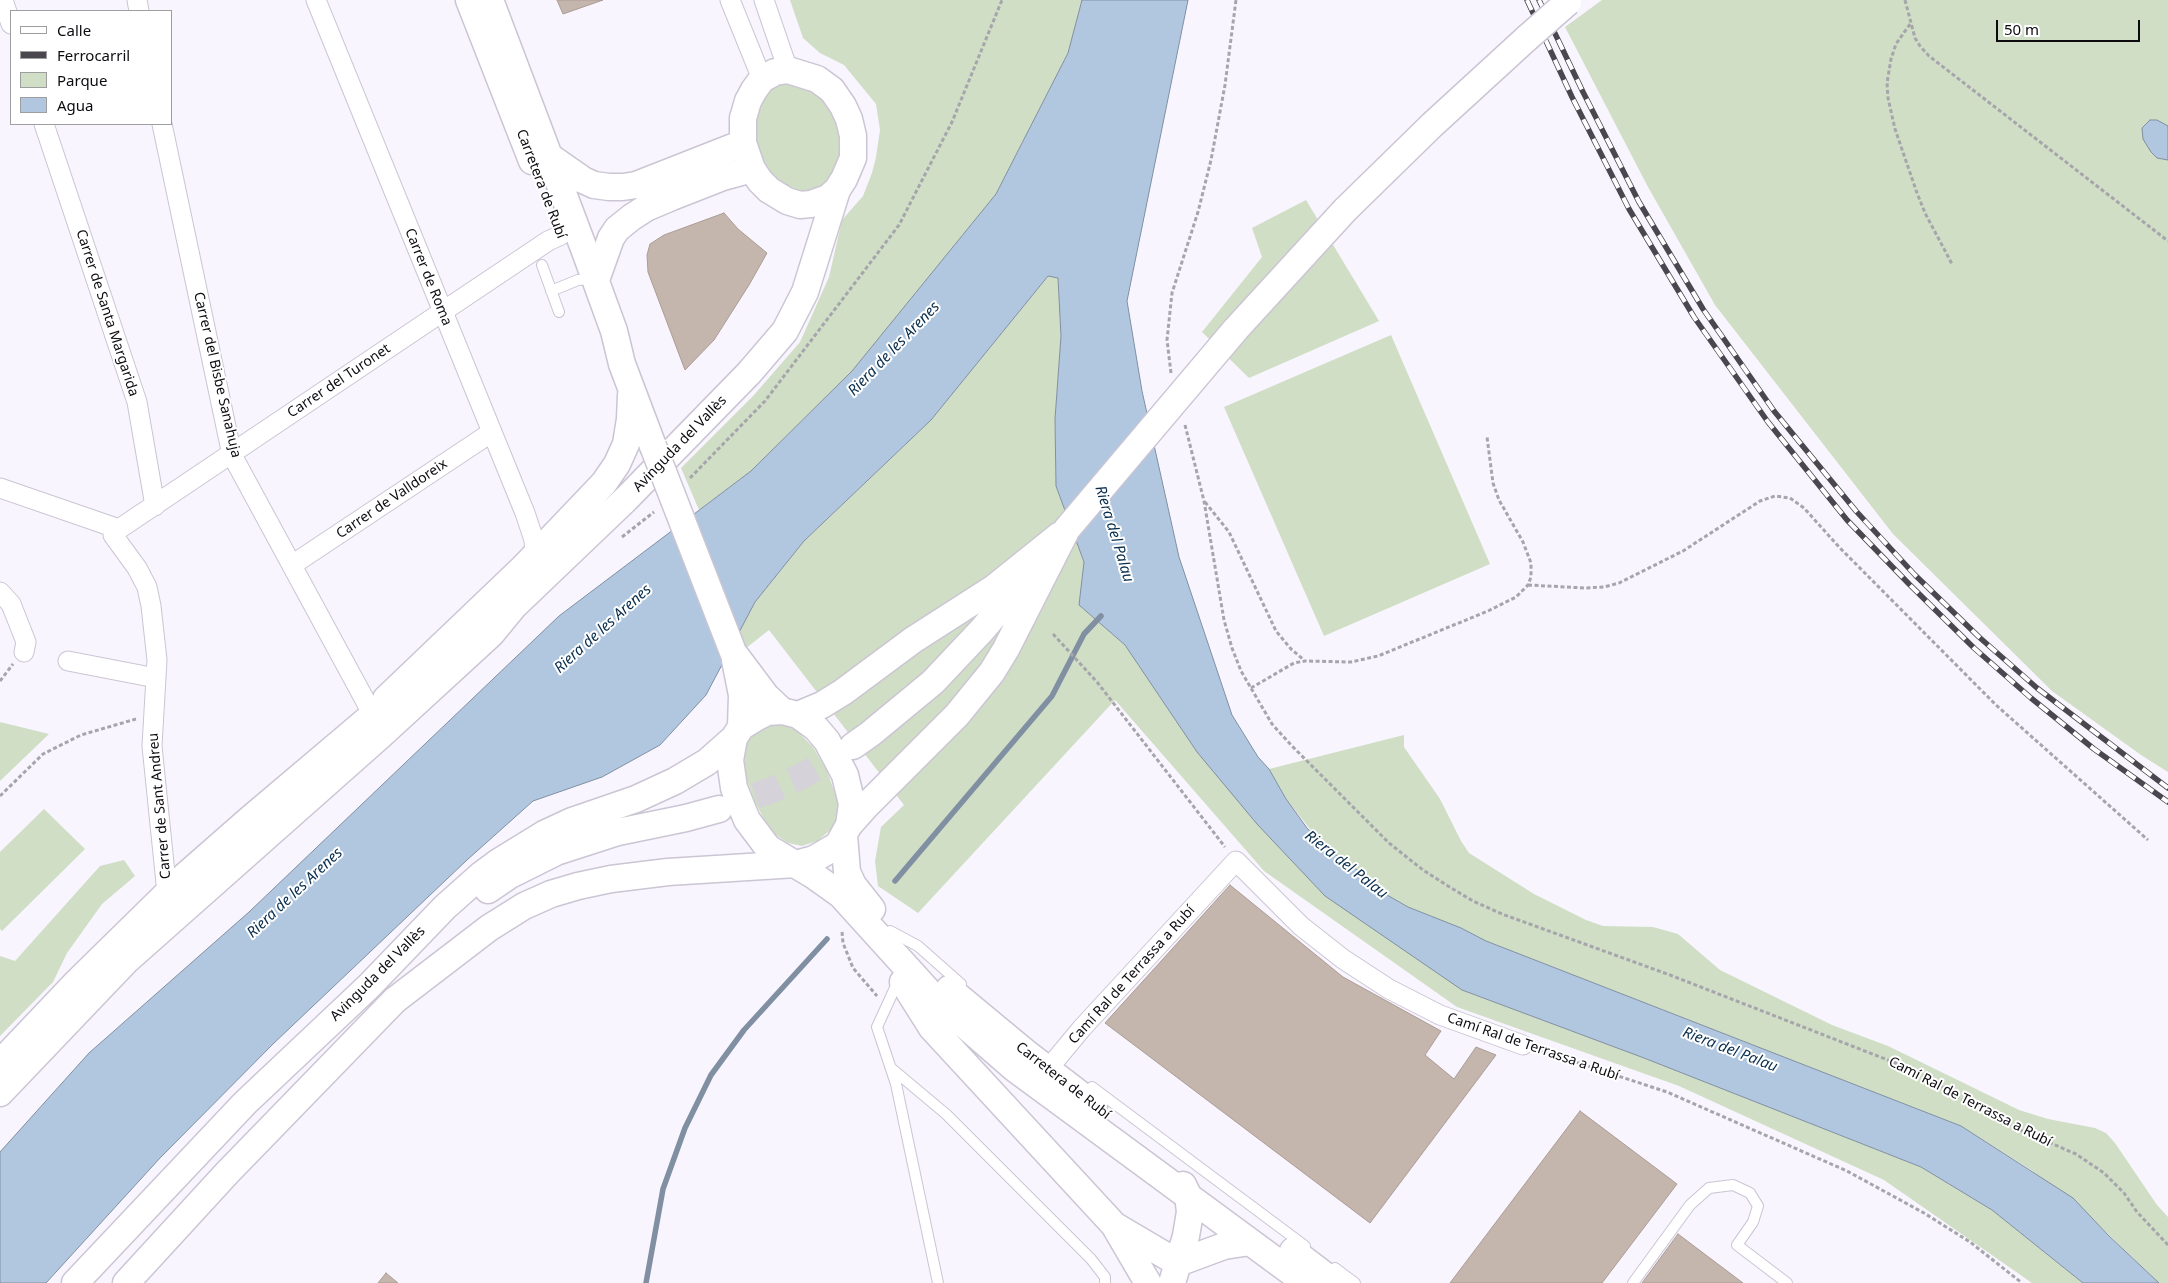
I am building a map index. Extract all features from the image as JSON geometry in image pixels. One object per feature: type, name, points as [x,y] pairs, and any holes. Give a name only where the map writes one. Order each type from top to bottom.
[{"type":"main road","name":"Carretera de Rubí","points":[[469,0],[561,235],[573,247],[592,285]]},
{"type":"main road","name":"Carretera de Rubí","points":[[490,0],[550,157],[592,285],[592,316],[622,364],[733,652]]},
{"type":"main road","points":[[852,746],[877,729],[933,682],[1009,600],[1236,329],[1345,210],[1432,125],[1569,1]]},
{"type":"main road","points":[[788,70],[817,79],[832,90],[849,119],[853,136],[853,158],[844,179],[828,198],[811,204],[800,205],[786,201],[769,190],[752,169],[743,143],[742,124],[748,101],[762,79],[775,72],[788,70]]},
{"type":"main road","points":[[550,157],[594,185],[623,187],[636,185],[743,143]]},
{"type":"main road","points":[[592,285],[611,238],[617,229],[632,217],[646,208],[672,197],[723,177],[752,169]]},
{"type":"main road","name":"Avinguda del Vallès","points":[[0,1092],[112,975],[396,722],[491,634],[514,606],[632,492],[749,374],[788,324],[805,292],[836,190]]},
{"type":"main road","points":[[786,201],[807,229],[815,259]]},
{"type":"main road","name":"Avinguda del Vallès","points":[[373,715],[381,703],[535,556],[604,484],[618,464],[626,444],[630,419],[631,390]]},
{"type":"main road","points":[[738,733],[767,712],[790,713],[822,705],[843,692],[899,650],[1009,600],[1067,530]]},
{"type":"main road","points":[[395,1000],[489,928],[524,906],[551,894],[578,886],[640,875],[799,861],[838,844],[847,830],[975,695],[1006,649],[1009,600]]},
{"type":"main road","name":"Avinguda del Vallès","points":[[0,1063],[77,982],[167,893],[250,818],[373,715],[390,707],[482,629],[514,606]]},
{"type":"main road","points":[[733,652],[766,696],[816,728],[827,741],[845,775],[852,804],[847,830]]},
{"type":"main road","points":[[733,652],[742,695],[738,733],[730,760],[734,788],[739,804],[747,820],[768,848],[799,861]]},
{"type":"main road","name":"Avinguda del Vallès","points":[[75,1283],[244,1104],[369,986],[445,907],[500,861],[544,834],[572,821],[636,798],[675,781],[707,762],[738,733]]},
{"type":"main road","points":[[369,986],[470,902],[510,875],[556,852],[618,832],[719,809]]},
{"type":"main road","points":[[126,1283],[228,1173],[395,1000],[439,948],[484,908],[520,886],[564,864],[619,845],[686,818]]},
{"type":"main road","name":"Carretera de Rubí","points":[[847,830],[847,872],[853,885],[885,935],[938,1002],[1014,1068],[1306,1283]]},
{"type":"main road","name":"Carretera de Rubí","points":[[799,861],[841,895],[968,1006],[1054,1062],[1108,1116],[1331,1272]]},
{"type":"main road","points":[[151,939],[165,913],[167,893]]},
{"type":"main road","points":[[885,935],[900,978],[932,1028],[1114,1225],[1175,1273]]},
{"type":"main road","points":[[1108,1116],[1118,1130],[1178,1179],[1188,1195],[1190,1212],[1175,1273]]},
{"type":"main road","points":[[1114,1225],[1148,1283]]},
{"type":"main road","points":[[1175,1273],[1224,1246],[1250,1242]]},
{"type":"street","points":[[3,0],[10,21]]},
{"type":"street","name":"Carrer de Roma","points":[[316,0],[525,512],[534,540],[535,556]]},
{"type":"street","points":[[730,0],[762,79]]},
{"type":"street","points":[[764,0],[788,70]]},
{"type":"street","name":"Carrer de Santa Margarida","points":[[44,125],[136,402],[155,506]]},
{"type":"street","name":"Carrer del Bisbe Sanahuja","points":[[162,125],[232,455],[373,715]]},
{"type":"street","name":"Carrer del Turonet","points":[[119,529],[232,455],[548,241],[561,235]]},
{"type":"street","name":"Carrer de Valldoreix","points":[[292,566],[492,432]]},
{"type":"street","points":[[0,488],[119,529]]},
{"type":"street","name":"Carrer de Sant Andreu","points":[[119,529],[113,535],[147,587],[151,606],[156,651],[152,746],[167,893]]},
{"type":"street","points":[[0,592],[10,604],[26,642],[24,652]]},
{"type":"street","points":[[68,661],[156,678]]},
{"type":"street","name":"Camí Ral de Terrassa a Rubí","points":[[1054,1062],[1082,1028],[1236,861],[1301,926],[1344,959],[1382,984],[1440,1015],[1523,1045]]},
{"type":"lane","points":[[542,265],[559,312]]},
{"type":"lane","points":[[551,291],[592,285]]},
{"type":"lane","points":[[885,935],[918,946],[1006,1022]]},
{"type":"lane","points":[[900,978],[877,1027],[896,1084],[938,1283]]},
{"type":"lane","points":[[890,1067],[953,1121],[1091,1259],[1104,1277],[1105,1283]]},
{"type":"lane","points":[[1082,1080],[1311,1251]]},
{"type":"lane","points":[[1633,1283],[1690,1205],[1709,1188],[1733,1185],[1750,1193],[1758,1206],[1753,1222],[1737,1245],[1787,1283]]},
{"type":"lane","points":[[1331,1272],[1355,1283]]},
{"type":"path","points":[[1905,0],[1910,24],[1920,46],[1929,56],[2168,241]]},
{"type":"path","points":[[1910,24],[1896,44],[1891,59],[1887,83],[1888,98],[1895,130],[1917,193],[1952,264]]},
{"type":"path","points":[[1251,688],[1285,667],[1305,661],[1351,662],[1378,656],[1488,611],[1516,597],[1528,585],[1531,577],[1530,563],[1523,542],[1499,500],[1493,483],[1487,437]]},
{"type":"path","points":[[1528,585],[1585,588],[1604,587],[1619,583],[1639,575],[1683,551],[1760,501],[1775,496],[1790,498],[1804,508],[1850,559],[1996,705],[2148,840]]},
{"type":"path","points":[[1204,501],[1228,532],[1276,632],[1305,661]]},
{"type":"path","points":[[1053,634],[1090,674],[1236,861]]},
{"type":"path","points":[[0,796],[43,754],[81,735],[154,714]]},
{"type":"path","name":"Camí Ral de Terrassa a Rubí","points":[[1283,736],[1389,843],[1423,870],[1456,891],[1502,914],[1670,975],[1916,1071],[1989,1115],[2076,1154],[2104,1173],[2124,1193],[2137,1212],[2168,1245]]},
{"type":"path","name":"Camí Ral de Terrassa a Rubí","points":[[1523,1045],[1667,1092],[1847,1171],[1924,1213],[1970,1242],[2022,1283]]},
{"type":"green space","points":[[790,0],[1082,0],[1068,53],[996,194],[852,371],[751,471],[699,510],[681,468],[754,395],[800,342],[829,277],[842,220],[863,196],[876,157],[880,130],[876,104],[844,65],[820,53],[803,38]]},
{"type":"green space","points":[[1602,0],[2168,0],[2168,772],[2141,755],[2052,691],[1893,534],[1715,305],[1648,187],[1565,27]]},
{"type":"green space","points":[[793,81],[821,96],[833,111],[840,134],[841,154],[834,173],[824,185],[804,192],[781,183],[770,171],[759,153],[753,123],[762,95],[772,86]]},
{"type":"green space","points":[[1306,200],[1379,321],[1249,378],[1202,332],[1262,257],[1252,228]]},
{"type":"green space","points":[[1048,276],[1058,277],[1061,336],[1055,419],[1056,486],[1084,562],[1079,605],[1125,645],[1197,752],[1462,990],[1644,1058],[1921,1167],[1992,1210],[2083,1283],[2032,1283],[1884,1180],[1679,1086],[1457,1007],[1264,871],[1115,700],[918,913],[878,886],[875,861],[881,827],[904,805],[769,630],[717,671],[755,602],[804,541],[931,420]]},
{"type":"green space","points":[[1391,335],[1490,564],[1324,636],[1224,407]]},
{"type":"green space","points":[[0,722],[49,734],[0,781]]},
{"type":"green space","points":[[781,724],[796,730],[813,747],[827,771],[837,799],[838,812],[833,828],[817,841],[802,846],[788,843],[776,835],[764,819],[755,802],[745,775],[744,751],[749,738],[766,726]]},
{"type":"green space","points":[[1404,735],[1404,747],[1440,799],[1469,853],[1534,894],[1586,920],[1603,926],[1653,927],[1678,934],[1720,970],[1832,1025],[1888,1046],[2019,1110],[2048,1119],[2095,1128],[2106,1133],[2115,1143],[2157,1205],[2168,1217],[2168,1283],[2159,1283],[2087,1214],[2031,1170],[1961,1126],[1486,941],[1461,928],[1408,907],[1380,891],[1318,839],[1286,799],[1269,769]]},
{"type":"green space","points":[[44,809],[85,849],[2,931],[0,929],[0,852]]},
{"type":"green space","points":[[124,860],[135,876],[102,904],[67,953],[53,982],[0,1036],[0,956],[15,961],[100,866]]},
{"type":"water","points":[[1082,0],[1188,0],[1127,301],[1142,391],[1179,557],[1232,715],[1258,757],[1269,769],[1286,799],[1307,828],[1329,850],[1356,869],[1380,891],[1408,907],[1461,928],[1486,941],[1961,1126],[2073,1198],[2109,1236],[2159,1283],[2083,1283],[1992,1210],[1921,1167],[1644,1058],[1462,990],[1325,896],[1257,824],[1197,752],[1125,645],[1079,605],[1084,562],[1056,486],[1055,419],[1061,336],[1058,278],[1048,276],[931,420],[804,541],[755,602],[706,695],[660,745],[602,777],[533,801],[467,860],[273,1044],[160,1158],[46,1283],[0,1283],[0,1152],[89,1053],[249,912],[559,616],[751,471],[852,371],[996,194],[1068,53]]},
{"type":"water","points":[[2150,120],[2157,120],[2168,126],[2168,160],[2157,158],[2143,139],[2142,128]]},
{"type":"building","points":[[557,0],[603,0],[563,14]]},
{"type":"building","points":[[724,213],[738,229],[767,253],[714,340],[685,370],[648,272],[647,255],[650,244],[664,235]]},
{"type":"building","points":[[1230,885],[1343,977],[1441,1031],[1425,1055],[1454,1079],[1476,1047],[1496,1055],[1370,1223],[1105,1023]]},
{"type":"building","points":[[1580,1111],[1677,1184],[1602,1283],[1450,1283]]},
{"type":"building","points":[[1678,1234],[1743,1283],[1642,1283]]},
{"type":"building","points":[[386,1273],[398,1283],[378,1283]]},
{"type":"waterway","points":[[895,881],[1052,696],[1084,634],[1101,616]]},
{"type":"waterway","points":[[646,1283],[663,1189],[685,1128],[711,1075],[744,1030],[827,939]]},
{"type":"tunnel","points":[[719,809],[772,790],[802,776],[853,746]]},
{"type":"railway","points":[[1527,0],[1572,97],[1629,209],[1694,317],[1768,422],[1847,520],[1974,648],[2031,698],[2094,749],[2168,802]]},
{"type":"railway","points":[[1539,0],[1639,202],[1703,309],[1774,411],[1856,511],[1915,575],[1979,637],[2037,688],[2168,788]]},
{"type":"water label","name":"Riera de les Arenes","points":[[894,349]]},
{"type":"water label","name":"Riera del Palau","points":[[1114,534]]},
{"type":"water label","name":"Riera de les Arenes","points":[[603,629]]},
{"type":"water label","name":"Riera del Palau","points":[[1346,865]]},
{"type":"water label","name":"Riera de les Arenes","points":[[295,893]]},
{"type":"water label","name":"Riera del Palau","points":[[1730,1050]]}]
